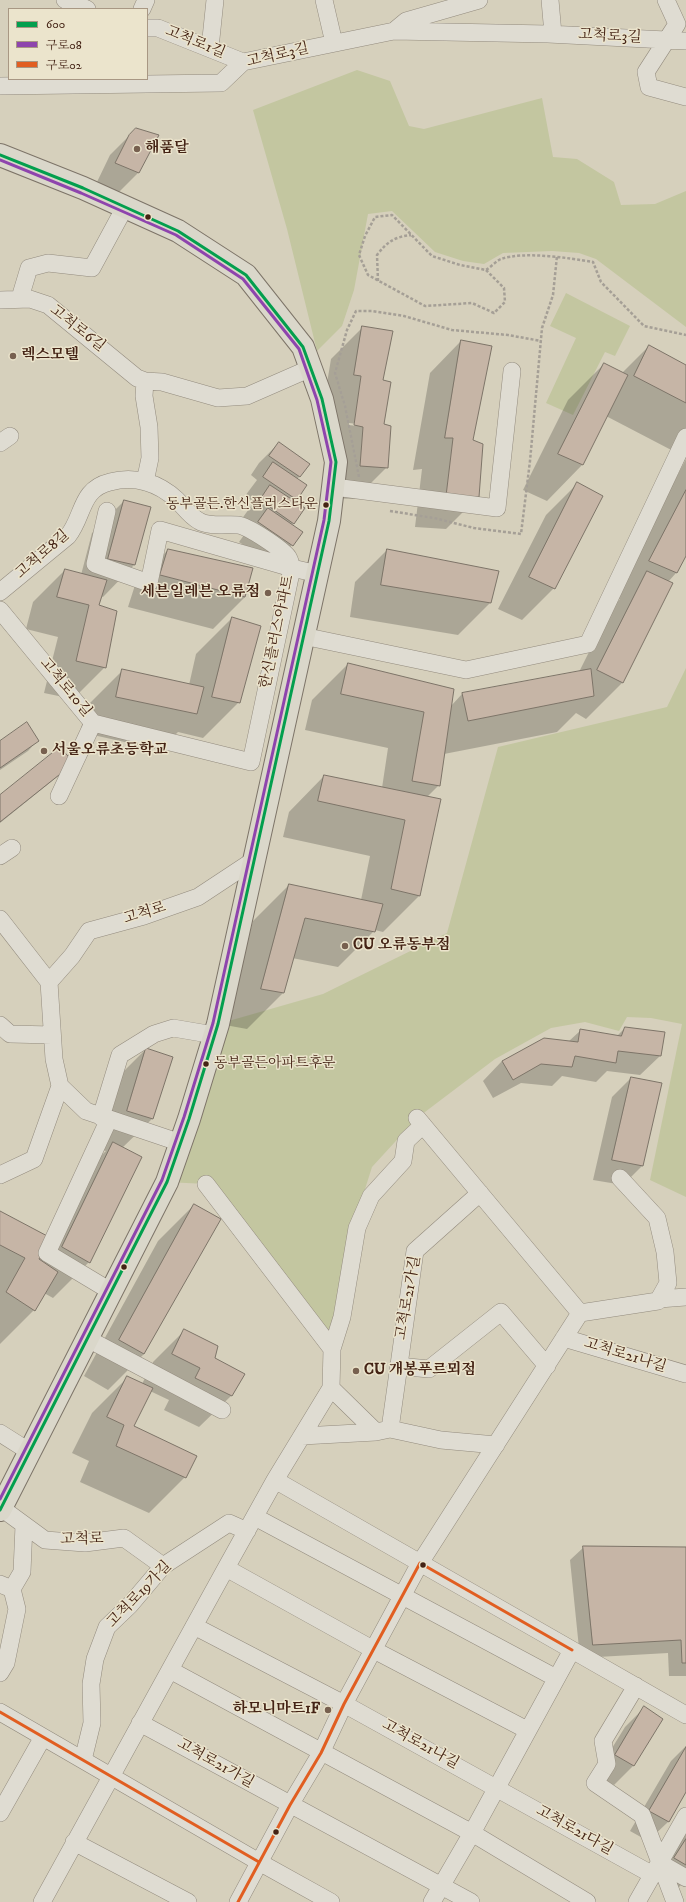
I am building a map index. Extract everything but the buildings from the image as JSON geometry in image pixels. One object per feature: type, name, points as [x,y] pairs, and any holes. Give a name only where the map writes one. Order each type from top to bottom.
[{"type":"main road","name":"고척로","points":[[0,155],[178,231],[246,275],[303,346],[322,399],[336,462],[330,521],[254,860],[214,1035],[181,1143],[167,1182],[30,1452],[6,1483],[0,1508]]},
{"type":"street","points":[[65,0],[85,8]]},
{"type":"street","points":[[210,48],[215,0]]},
{"type":"street","points":[[324,0],[334,43]]},
{"type":"street","name":"고척로3길","points":[[394,31],[406,20],[479,0]]},
{"type":"street","points":[[550,0],[553,34]]},
{"type":"street","name":"고척로3길","points":[[666,0],[677,24],[646,72],[649,87],[686,97]]},
{"type":"street","name":"고척로1길","points":[[148,28],[158,28],[243,62]]},
{"type":"street","name":"고척로3길","points":[[0,86],[118,82],[220,83],[243,62],[394,31],[553,34],[686,41]]},
{"type":"street","points":[[20,298],[29,268],[48,263],[92,268],[124,207]]},
{"type":"street","name":"고척로6길","points":[[0,300],[20,298],[30,299],[48,305],[137,378],[145,381],[162,382],[218,398],[247,396],[311,368]]},
{"type":"street","points":[[334,487],[497,508],[512,371]]},
{"type":"street","points":[[145,381],[144,396],[149,427],[150,458],[145,482]]},
{"type":"street","points":[[303,636],[466,670],[588,644],[686,437]]},
{"type":"street","name":"고척로8길","points":[[0,592],[68,536],[75,527],[85,498],[94,489],[109,482],[124,479],[139,479],[164,490],[200,522],[243,526],[256,532],[288,557],[292,568]]},
{"type":"street","name":"한신플러스아파트","points":[[93,723],[250,762],[292,568],[160,530],[149,583],[95,564],[107,511]]},
{"type":"street","points":[[292,568],[318,574]]},
{"type":"street","name":"고척로10길","points":[[0,610],[93,723],[59,796]]},
{"type":"street","name":"고척로","points":[[49,982],[72,956],[89,931],[144,916],[198,897],[254,860]]},
{"type":"street","points":[[0,919],[49,982],[54,1059],[60,1086],[34,1159],[0,1175]]},
{"type":"street","points":[[0,1025],[10,1034],[52,1035]]},
{"type":"street","points":[[112,1292],[47,1253],[105,1118],[120,1055],[154,1034],[173,1028],[214,1035]]},
{"type":"street","points":[[60,1086],[86,1112],[181,1143]]},
{"type":"street","points":[[42,1902],[275,1480],[331,1388],[332,1349],[342,1317],[357,1228],[371,1196],[403,1161],[406,1141],[420,1121],[580,1313],[658,1301],[668,1283],[665,1252],[657,1218],[620,1178]]},
{"type":"street","points":[[206,1184],[332,1349]]},
{"type":"street","name":"고척로21가길","points":[[383,1431],[398,1366],[415,1251],[480,1193]]},
{"type":"street","points":[[659,1298],[686,1297]]},
{"type":"street","points":[[398,1366],[430,1369],[501,1312],[547,1366]]},
{"type":"street","name":"고척로21나길","points":[[238,1902],[290,1804],[321,1753],[344,1704],[420,1563],[580,1313]]},
{"type":"street","name":"고척로21나길","points":[[564,1338],[686,1374]]},
{"type":"street","points":[[88,1339],[222,1410]]},
{"type":"street","points":[[331,1388],[383,1431]]},
{"type":"street","points":[[302,1436],[407,1431],[441,1440],[496,1445]]},
{"type":"street","points":[[0,1433],[30,1452]]},
{"type":"street","points":[[275,1480],[686,1715]]},
{"type":"street","name":"고척로","points":[[0,1508],[45,1540],[85,1543],[124,1538],[163,1566]]},
{"type":"street","name":"고척로19가길","points":[[83,1760],[92,1723],[91,1684],[95,1659],[107,1627],[130,1605],[163,1566],[229,1523],[251,1524]]},
{"type":"street","points":[[251,1524],[402,1594],[556,1678]]},
{"type":"street","points":[[0,1673],[6,1663],[17,1609],[6,1586],[22,1572],[24,1525]]},
{"type":"street","points":[[226,1568],[374,1650],[527,1730]]},
{"type":"street","points":[[194,1626],[344,1704]]},
{"type":"street","points":[[432,1902],[472,1833],[572,1650]]},
{"type":"street","points":[[170,1670],[321,1753],[472,1833],[587,1902]]},
{"type":"street","points":[[636,1686],[603,1741],[607,1764],[595,1783],[642,1815],[656,1869],[675,1902]]},
{"type":"street","name":"고척로21나길","points":[[344,1704],[496,1787]]},
{"type":"street","points":[[0,1712],[331,1902]]},
{"type":"street","name":"고척로21가길","points":[[140,1723],[290,1804]]},
{"type":"street","points":[[0,1813],[44,1737]]},
{"type":"street","name":"고척로21다길","points":[[496,1787],[656,1869],[686,1878]]},
{"type":"street","points":[[290,1804],[471,1902]]},
{"type":"street","points":[[637,1902],[686,1816]]},
{"type":"street","points":[[74,1842],[188,1902]]},
{"type":"path","points":[[392,215],[432,256],[460,265],[486,270],[504,288],[505,302],[494,313],[472,303],[425,306],[368,275],[359,255],[365,236],[375,217],[392,215]]},
{"type":"path","points":[[378,281],[377,255],[386,243],[396,237],[411,235]]},
{"type":"path","points":[[486,270],[501,259],[525,256],[557,256],[593,262],[601,282],[644,326],[686,336]]},
{"type":"path","points":[[388,511],[434,518],[474,528],[521,534],[530,461],[542,328],[554,295],[557,256]]},
{"type":"path","points":[[359,478],[345,406],[335,373],[347,330],[356,311],[372,311],[404,316],[452,330],[508,335],[541,341]]},
{"type":"green space","points":[[357,70],[390,81],[409,126],[424,129],[542,98],[553,157],[577,159],[614,182],[621,205],[655,204],[686,191],[686,327],[596,259],[579,253],[552,251],[503,253],[484,264],[463,261],[435,252],[392,211],[368,214],[354,290],[342,326],[317,351],[287,229],[253,110]]},
{"type":"green space","points":[[566,293],[630,326],[615,356],[605,352],[573,415],[546,403],[576,338],[550,326]]},
{"type":"green space","points":[[686,668],[686,1197],[650,1180],[682,1024],[651,1018],[627,1017],[619,1031],[585,1022],[551,1028],[495,1059],[417,1118],[372,1167],[347,1246],[332,1349],[206,1184],[167,1182],[218,1024],[323,994],[447,933],[498,747],[667,707]]},
{"type":"transit line","name":"600","points":[[0,155],[83,188],[178,231],[246,275],[303,347],[322,399],[336,462],[329,521],[218,1024],[189,1119],[167,1182],[0,1510]]},
{"type":"transit line","name":"구로08","points":[[0,160],[81,193],[176,235],[243,279],[299,349],[317,400],[331,462],[324,520],[213,1023],[184,1117],[162,1180],[0,1499]]},
{"type":"transit line","name":"구로02","points":[[238,1902],[290,1805],[321,1753],[344,1704],[420,1563],[572,1650]]},
{"type":"transit line","name":"구로02","points":[[0,1712],[259,1862]]},
{"type":"place","name":"해품달","points":[[137,149]]},
{"type":"place","name":"렉스모텔","points":[[13,356]]},
{"type":"place","name":"동부골든.한신플러스타운","points":[[326,505]]},
{"type":"place","name":"세븐일레븐 오류점","points":[[268,593]]},
{"type":"place","name":"서울오류초등학교","points":[[44,751]]},
{"type":"place","name":"CU 오류동부점","points":[[345,946]]},
{"type":"place","name":"동부골든아파트후문","points":[[206,1064]]},
{"type":"place","name":"CU 개봉푸르뫼점","points":[[356,1371]]},
{"type":"place","name":"하모니마트1F","points":[[328,1710]]}]
